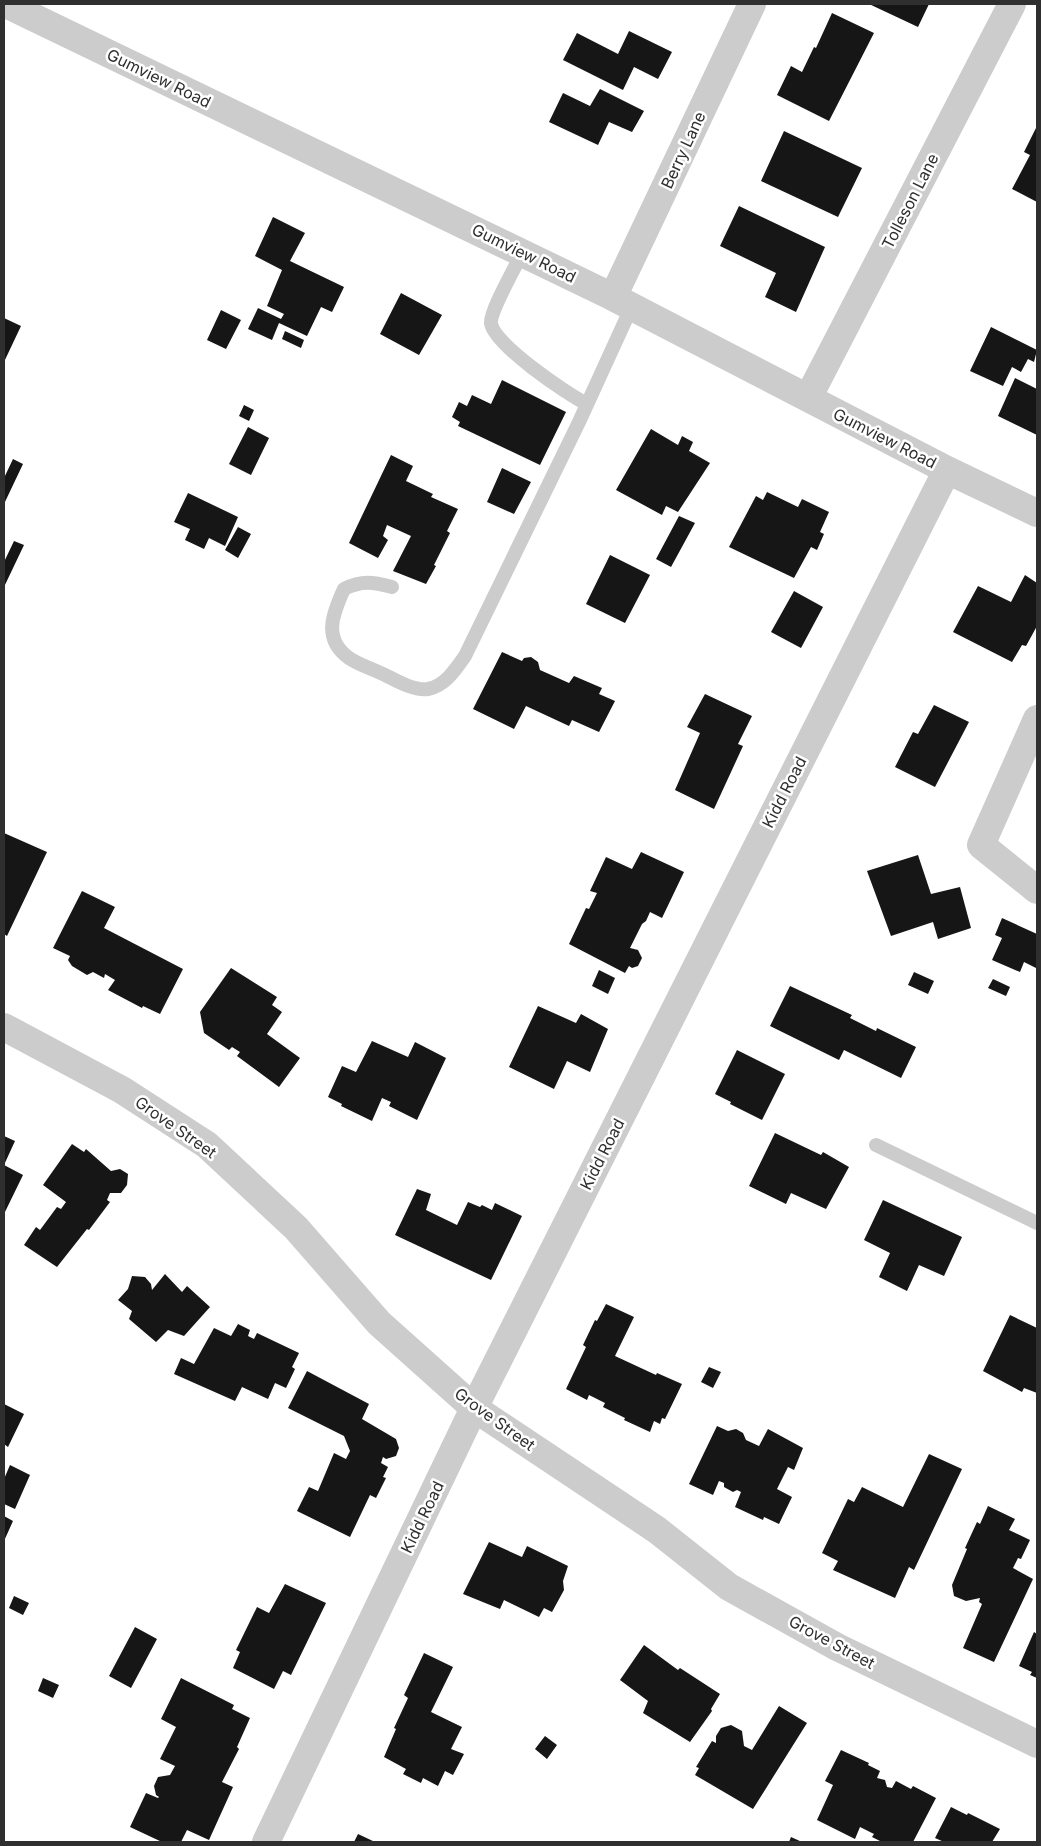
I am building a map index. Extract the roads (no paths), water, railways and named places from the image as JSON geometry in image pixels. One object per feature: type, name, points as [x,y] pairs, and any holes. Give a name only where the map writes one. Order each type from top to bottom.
[{"type":"street","name":"Gumview Road","points":[[6,4],[623,301],[947,470],[1037,513]]},
{"type":"street","name":"Berry Lane","points":[[623,301],[752,4]]},
{"type":"street","name":"Tolleson Lane","points":[[808,398],[1012,4]]},
{"type":"street","name":"Kidd Road","points":[[266,1842],[474,1408],[947,470]]},
{"type":"street","points":[[1037,719],[981,845],[1037,890]]},
{"type":"street","name":"Grove Street","points":[[4,1027],[122,1090],[207,1145],[296,1228],[379,1323],[474,1408],[657,1530],[730,1587],[837,1647],[1037,1744]]},
{"type":"lane","points":[[522,253],[494,311],[491,322],[494,334],[508,348],[562,390],[587,404]]},
{"type":"lane","points":[[392,587],[374,583],[357,583],[344,589],[336,608],[331,628],[335,643],[349,658],[407,685],[428,689],[440,685],[453,673],[465,656],[587,404],[623,301]]},
{"type":"lane","points":[[876,1145],[1037,1222]]}]
